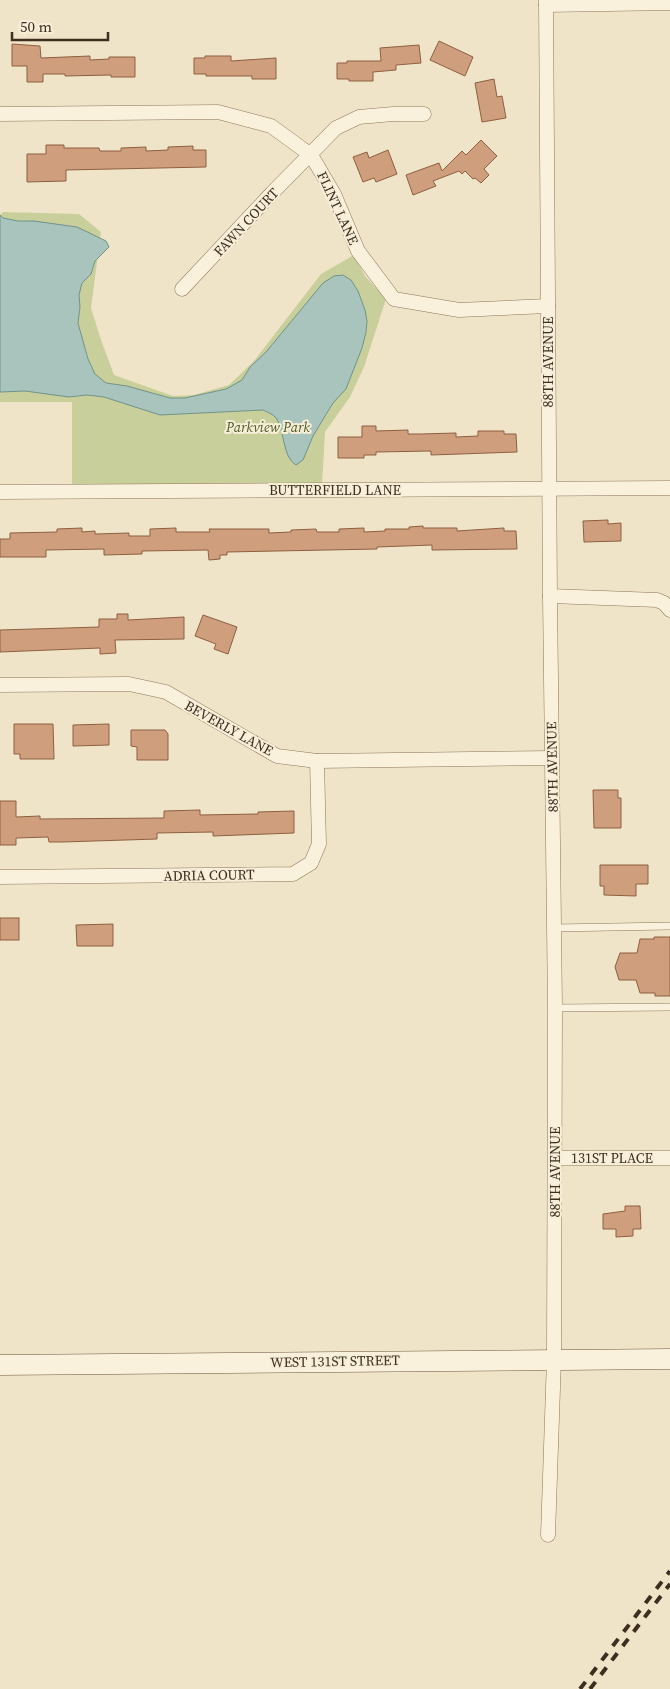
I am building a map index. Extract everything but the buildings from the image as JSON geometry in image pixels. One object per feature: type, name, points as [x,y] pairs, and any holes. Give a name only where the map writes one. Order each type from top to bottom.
[{"type":"street","points":[[546,2],[670,3]]},
{"type":"street","name":"88TH AVENUE","points":[[546,2],[551,758],[555,1008],[554,1360],[548,1534]]},
{"type":"street","name":"FLINT LANE","points":[[0,114],[218,112],[271,126],[311,154],[334,194],[358,251],[394,299],[459,310],[548,306]]},
{"type":"street","name":"FAWN COURT","points":[[182,289],[336,128],[359,118],[393,114],[424,114]]},
{"type":"street","name":"BUTTERFIELD LANE","points":[[0,492],[670,488]]},
{"type":"street","points":[[550,596],[656,600],[664,603],[670,610]]},
{"type":"street","name":"BEVERLY LANE","points":[[0,685],[129,684],[166,692],[277,756],[317,761],[551,758]]},
{"type":"street","name":"ADRIA COURT","points":[[0,877],[293,874],[311,863],[318,844],[317,761]]},
{"type":"street","name":"131ST PLACE","points":[[555,1158],[670,1158]]},
{"type":"street","name":"WEST 131ST STREET","points":[[0,1365],[670,1359]]},
{"type":"lane","points":[[554,928],[670,926]]},
{"type":"lane","points":[[555,1008],[670,1007]]},
{"type":"green space","name":"Parkview Park","points":[[3,212],[79,214],[101,232],[91,308],[114,375],[173,396],[194,395],[229,385],[254,361],[321,274],[354,255],[365,276],[386,299],[364,367],[350,397],[325,432],[322,486],[72,488],[72,402],[0,402],[0,215]]},
{"type":"water","points":[[0,215],[3,218],[18,221],[34,221],[77,227],[106,241],[109,247],[95,261],[91,274],[82,283],[79,295],[78,323],[88,359],[95,374],[106,383],[127,386],[170,398],[185,398],[226,389],[242,380],[250,367],[266,352],[323,283],[334,276],[343,275],[351,280],[358,291],[367,321],[362,348],[346,389],[333,403],[313,436],[303,460],[296,465],[291,461],[279,423],[273,415],[263,410],[160,415],[104,397],[87,395],[69,397],[25,391],[0,392]]},
{"type":"railway","points":[[580,1689],[670,1571]]},
{"type":"railway","points":[[590,1689],[670,1584]]}]
